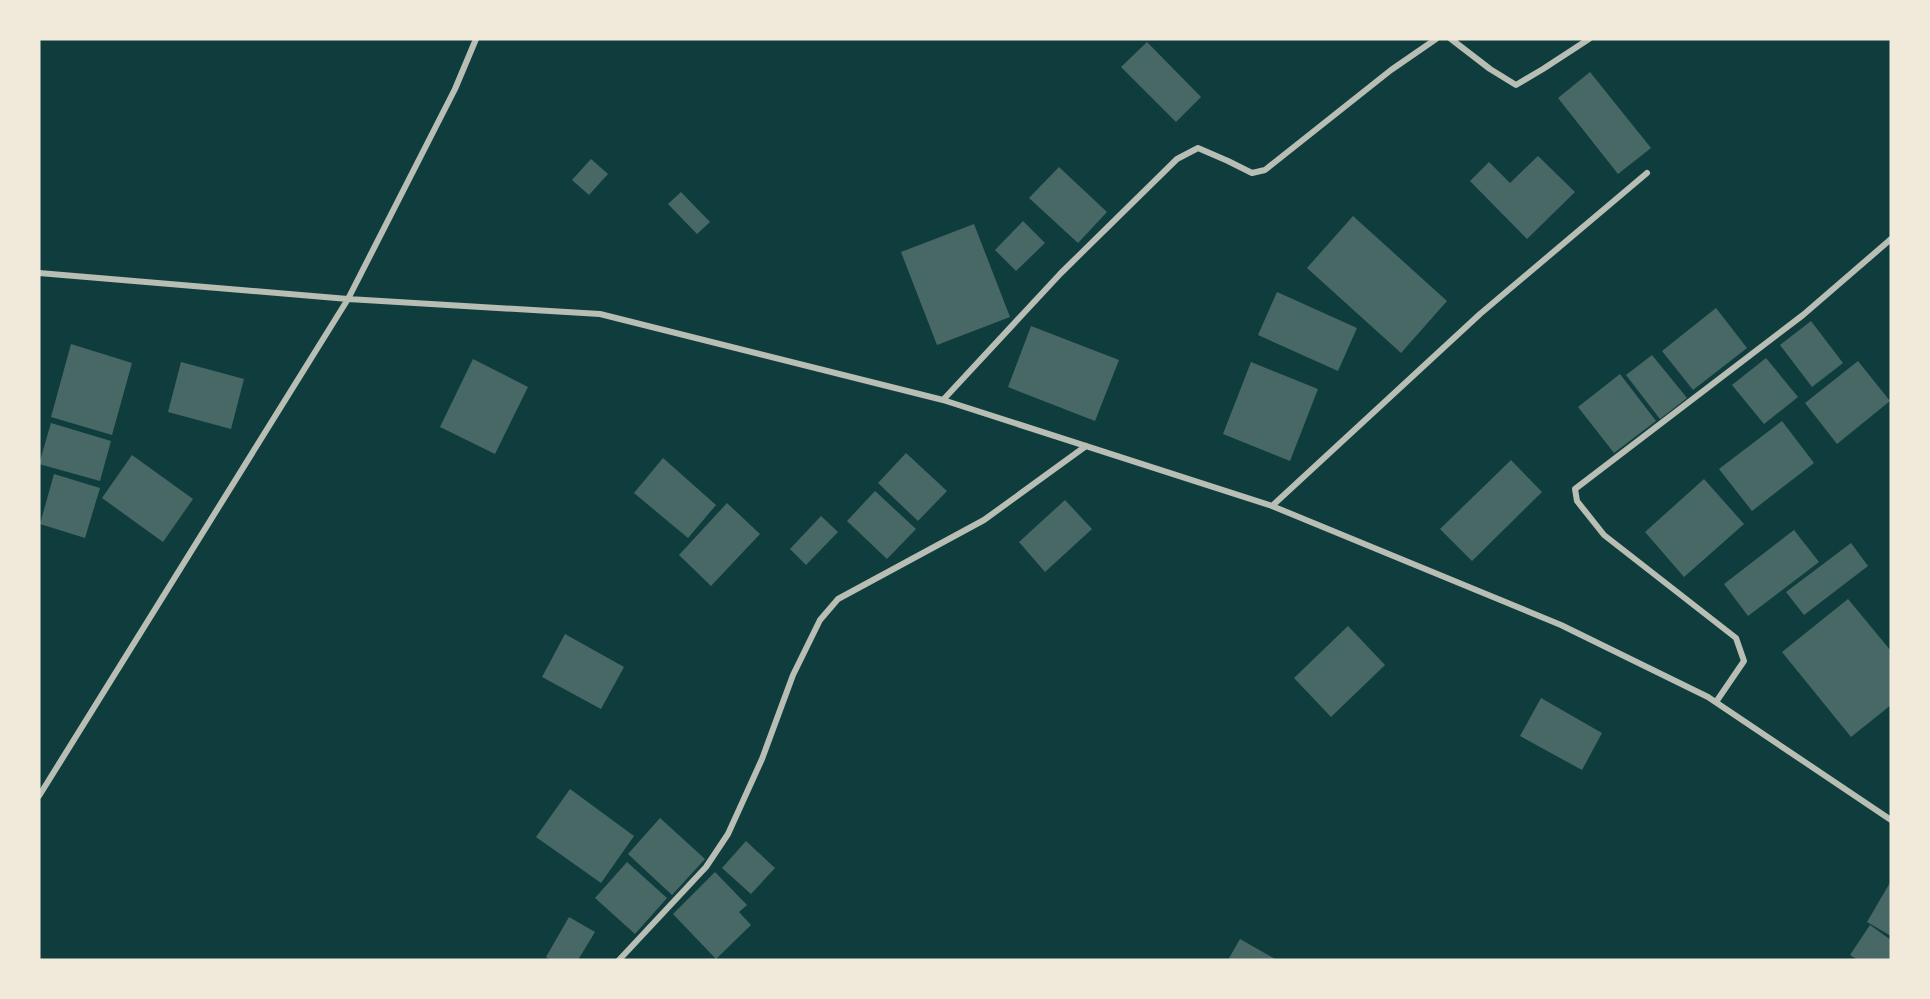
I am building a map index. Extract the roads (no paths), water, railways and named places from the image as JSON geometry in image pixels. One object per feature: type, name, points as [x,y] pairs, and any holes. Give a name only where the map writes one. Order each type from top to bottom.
[{"type":"street","points":[[39,796],[348,299],[454,89],[476,39]]},
{"type":"street","points":[[944,400],[1060,273],[1177,159],[1198,148],[1252,173],[1264,170],[1391,70],[1436,39]]},
{"type":"street","points":[[1451,39],[1515,85],[1589,39]]},
{"type":"street","points":[[1272,506],[1480,314],[1647,173]]},
{"type":"street","points":[[1716,702],[1744,661],[1736,638],[1604,535],[1577,501],[1575,489],[1803,315],[1891,239]]},
{"type":"street","points":[[39,273],[348,299],[600,314],[944,400],[1272,506],[1561,625],[1708,697],[1891,820]]},
{"type":"street","points":[[620,960],[706,867],[728,834],[762,759],[793,675],[820,620],[838,599],[984,520],[1086,446]]}]
